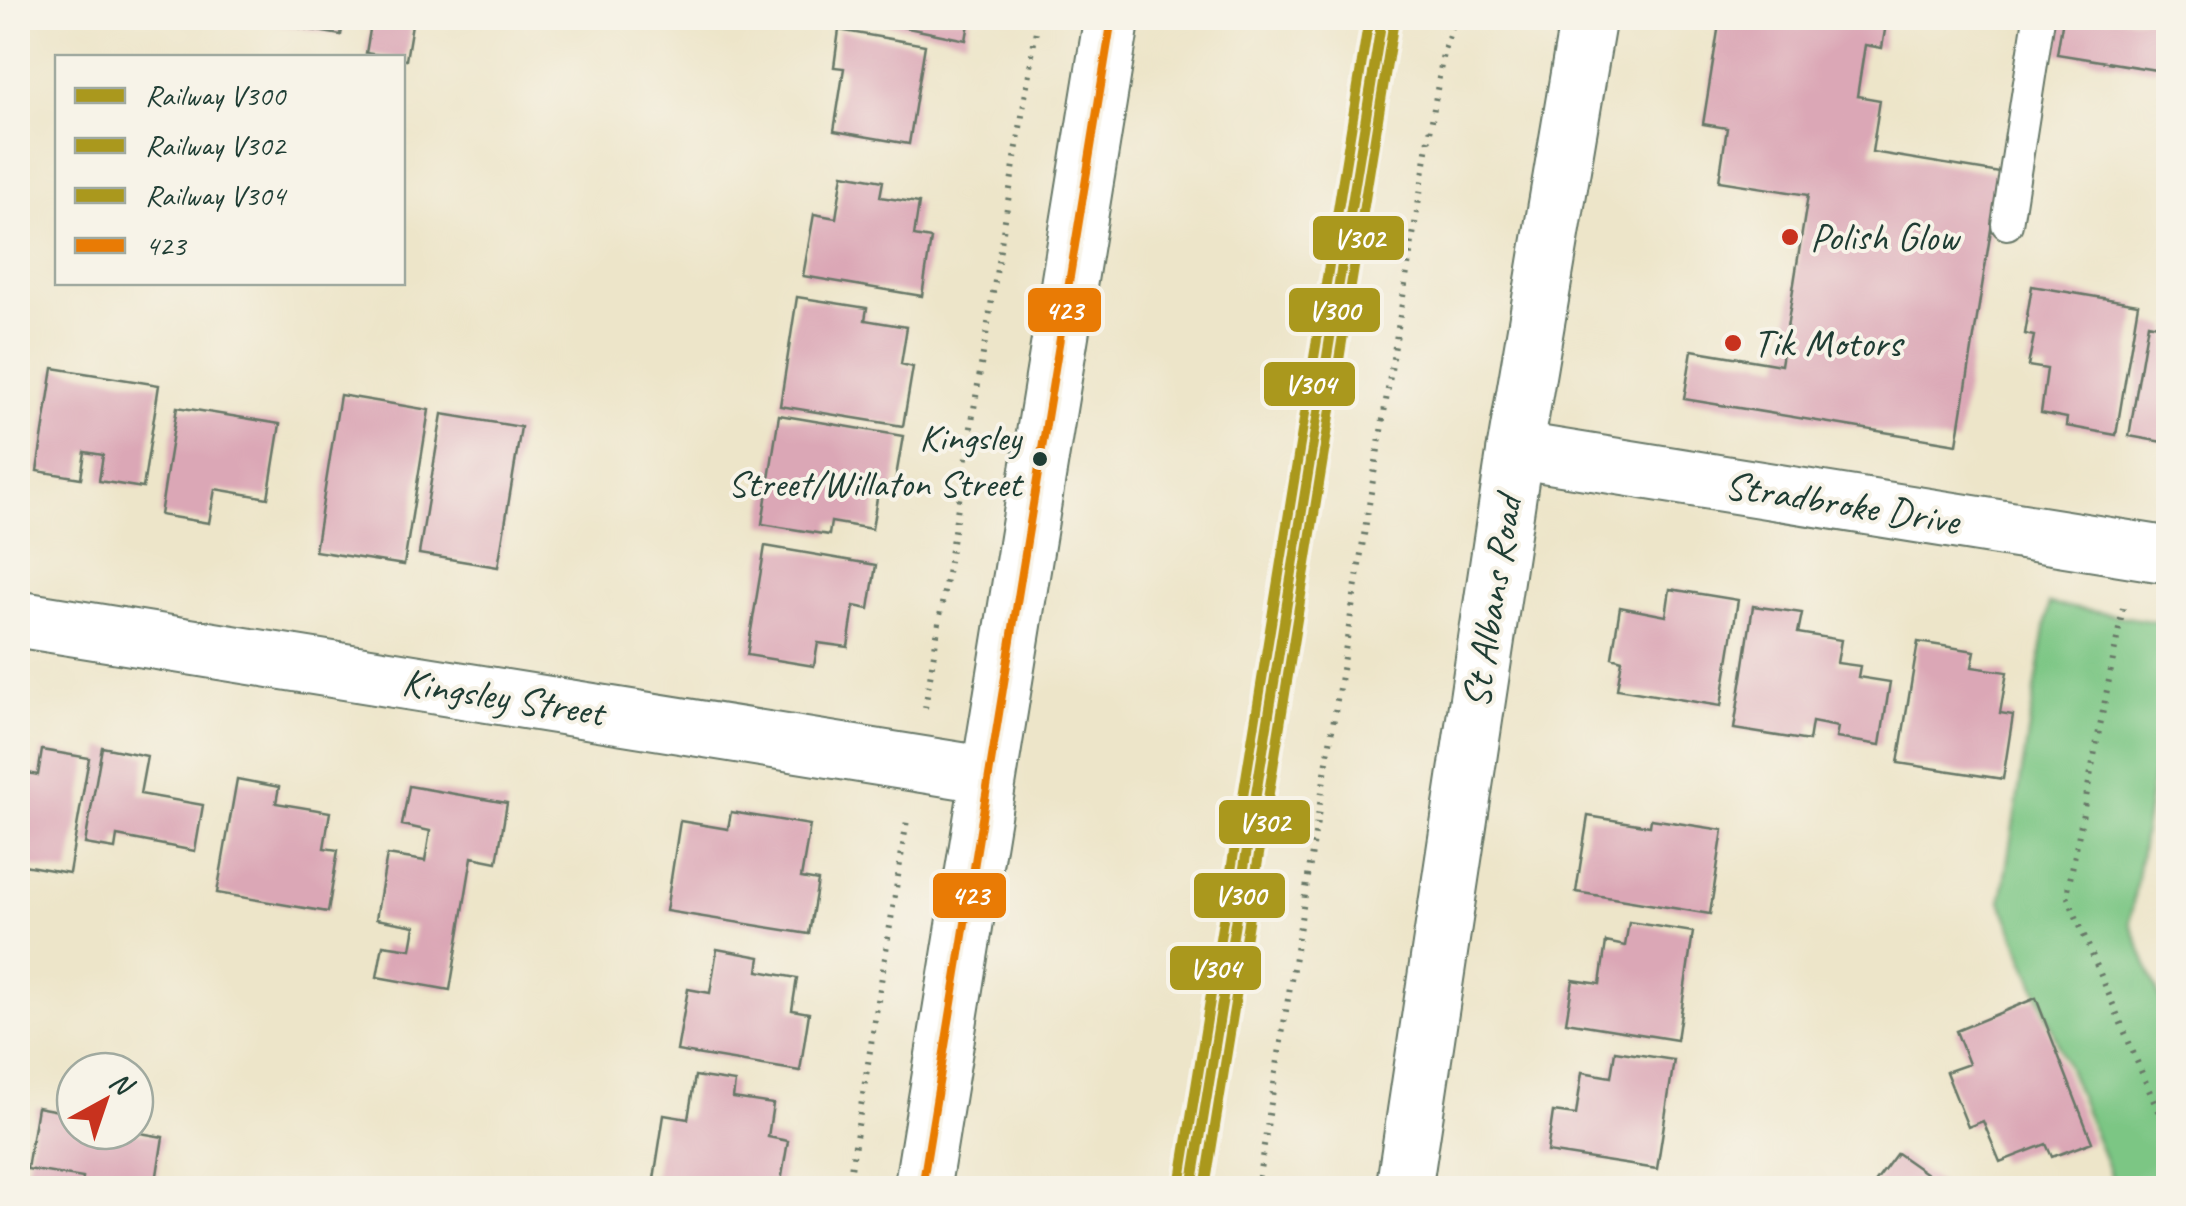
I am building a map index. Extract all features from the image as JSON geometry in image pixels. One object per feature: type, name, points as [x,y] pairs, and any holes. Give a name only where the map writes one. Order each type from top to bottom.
[{"type":"street","points":[[922,1188],[1112,18]]},
{"type":"street","name":"St Albans Road","points":[[1404,1188],[1516,450],[1588,18]]},
{"type":"street","name":"Stradbroke Drive","points":[[1516,450],[2168,555]]},
{"type":"street","name":"Kingsley Street","points":[[18,619],[988,775]]},
{"type":"lane","points":[[2007,224],[2039,18]]},
{"type":"path","points":[[848,1188],[914,762],[938,639],[1038,18]]},
{"type":"path","points":[[1257,1188],[1443,53],[1455,18]]},
{"type":"path","points":[[2124,608],[2066,895],[2168,1135]]},
{"type":"green space","points":[[2049,604],[2168,624],[2168,679],[2130,922],[2168,1019],[2168,1188],[2114,1183],[2001,901]]},
{"type":"building","points":[[266,18],[344,18],[341,35],[265,22]]},
{"type":"building","points":[[372,18],[413,18],[406,60],[405,55],[366,53]]},
{"type":"building","points":[[859,18],[970,18],[966,40]]},
{"type":"building","points":[[1720,18],[1887,18],[1882,48],[1865,45],[1857,96],[1880,100],[1872,152],[2000,173],[1957,444],[1684,399],[1692,350],[1781,365],[1808,195],[1719,181],[1727,128],[1703,124]]},
{"type":"building","points":[[2063,18],[2164,18],[2156,70],[2057,54]]},
{"type":"building","points":[[839,30],[925,45],[909,144],[834,131],[844,68],[834,67]]},
{"type":"building","points":[[843,174],[883,181],[880,197],[919,203],[914,236],[931,239],[922,296],[803,276],[814,214],[836,218]]},
{"type":"building","points":[[2032,286],[2138,304],[2116,435],[2066,426],[2067,418],[2041,413],[2047,369],[2028,366],[2034,336],[2024,334]]},
{"type":"building","points":[[797,297],[867,308],[865,320],[907,327],[901,364],[913,367],[903,426],[780,406]]},
{"type":"building","points":[[2148,323],[2168,327],[2168,443],[2129,436]]},
{"type":"building","points":[[53,368],[159,385],[143,488],[99,481],[103,455],[85,452],[81,478],[37,471]]},
{"type":"building","points":[[340,395],[429,410],[404,565],[315,551]]},
{"type":"building","points":[[177,407],[280,424],[268,498],[215,489],[209,523],[160,515]]},
{"type":"building","points":[[442,414],[521,427],[498,567],[419,554]]},
{"type":"building","points":[[779,415],[903,436],[893,494],[878,492],[872,529],[831,522],[829,535],[762,524]]},
{"type":"building","points":[[765,546],[876,565],[869,609],[854,606],[848,647],[818,643],[814,666],[747,655]]},
{"type":"building","points":[[1670,589],[1738,600],[1721,706],[1617,689],[1622,660],[1612,657],[1620,607],[1666,616]]},
{"type":"building","points":[[1753,606],[1802,613],[1798,633],[1841,640],[1837,663],[1860,666],[1858,677],[1890,682],[1880,745],[1836,738],[1838,727],[1812,722],[1809,741],[1734,729]]},
{"type":"building","points":[[1918,642],[1975,651],[1972,667],[2007,672],[2000,713],[2013,715],[2003,779],[1898,763]]},
{"type":"building","points":[[102,747],[147,756],[140,794],[203,805],[195,851],[117,836],[115,849],[85,844]]},
{"type":"building","points":[[42,750],[89,758],[69,873],[18,864],[18,771],[38,775]]},
{"type":"building","points":[[237,779],[279,787],[276,803],[330,812],[324,848],[338,850],[328,912],[217,893]]},
{"type":"building","points":[[409,786],[507,803],[497,862],[472,857],[450,990],[377,977],[383,945],[411,949],[415,926],[376,919],[387,855],[425,861],[430,831],[402,825]]},
{"type":"building","points":[[731,812],[810,825],[801,878],[818,881],[809,934],[666,911],[680,821],[728,829]]},
{"type":"building","points":[[1588,816],[1650,826],[1651,819],[1723,830],[1710,914],[1576,892]]},
{"type":"building","points":[[1629,922],[1693,932],[1677,1040],[1566,1022],[1573,980],[1600,984],[1606,942],[1625,946]]},
{"type":"building","points":[[717,949],[760,957],[758,971],[797,978],[792,1010],[809,1013],[800,1071],[677,1051],[688,989],[710,993]]},
{"type":"building","points":[[2036,998],[2092,1142],[2052,1157],[2046,1144],[2000,1162],[1983,1121],[1968,1127],[1946,1072],[1969,1064],[1956,1031]]},
{"type":"building","points":[[1615,1051],[1674,1060],[1657,1169],[1547,1152],[1553,1112],[1576,1115],[1582,1072],[1611,1077]]},
{"type":"building","points":[[695,1076],[735,1082],[733,1098],[773,1104],[768,1137],[788,1141],[780,1188],[715,1188],[654,1179],[664,1115],[688,1119]]},
{"type":"building","points":[[37,1107],[55,1110],[55,1151],[155,1151],[155,1136],[163,1137],[155,1188],[82,1188],[83,1178],[27,1169]]},
{"type":"building","points":[[1897,1153],[1947,1188],[1871,1188]]},
{"type":"rail line","name":"V304","points":[[1180,1186],[1369,18]]},
{"type":"rail line","name":"V300","points":[[1192,1188],[1382,18]]},
{"type":"rail line","name":"V302","points":[[1205,1188],[1394,20]]},
{"type":"transit line","name":"423","points":[[922,1188],[1112,18]]},
{"type":"place","name":"Polish Glow","points":[[1790,237]]},
{"type":"place","name":"Tik Motors","points":[[1733,343]]},
{"type":"place","name":"Kingsley Street/Willaton Street","points":[[1040,459]]}]
